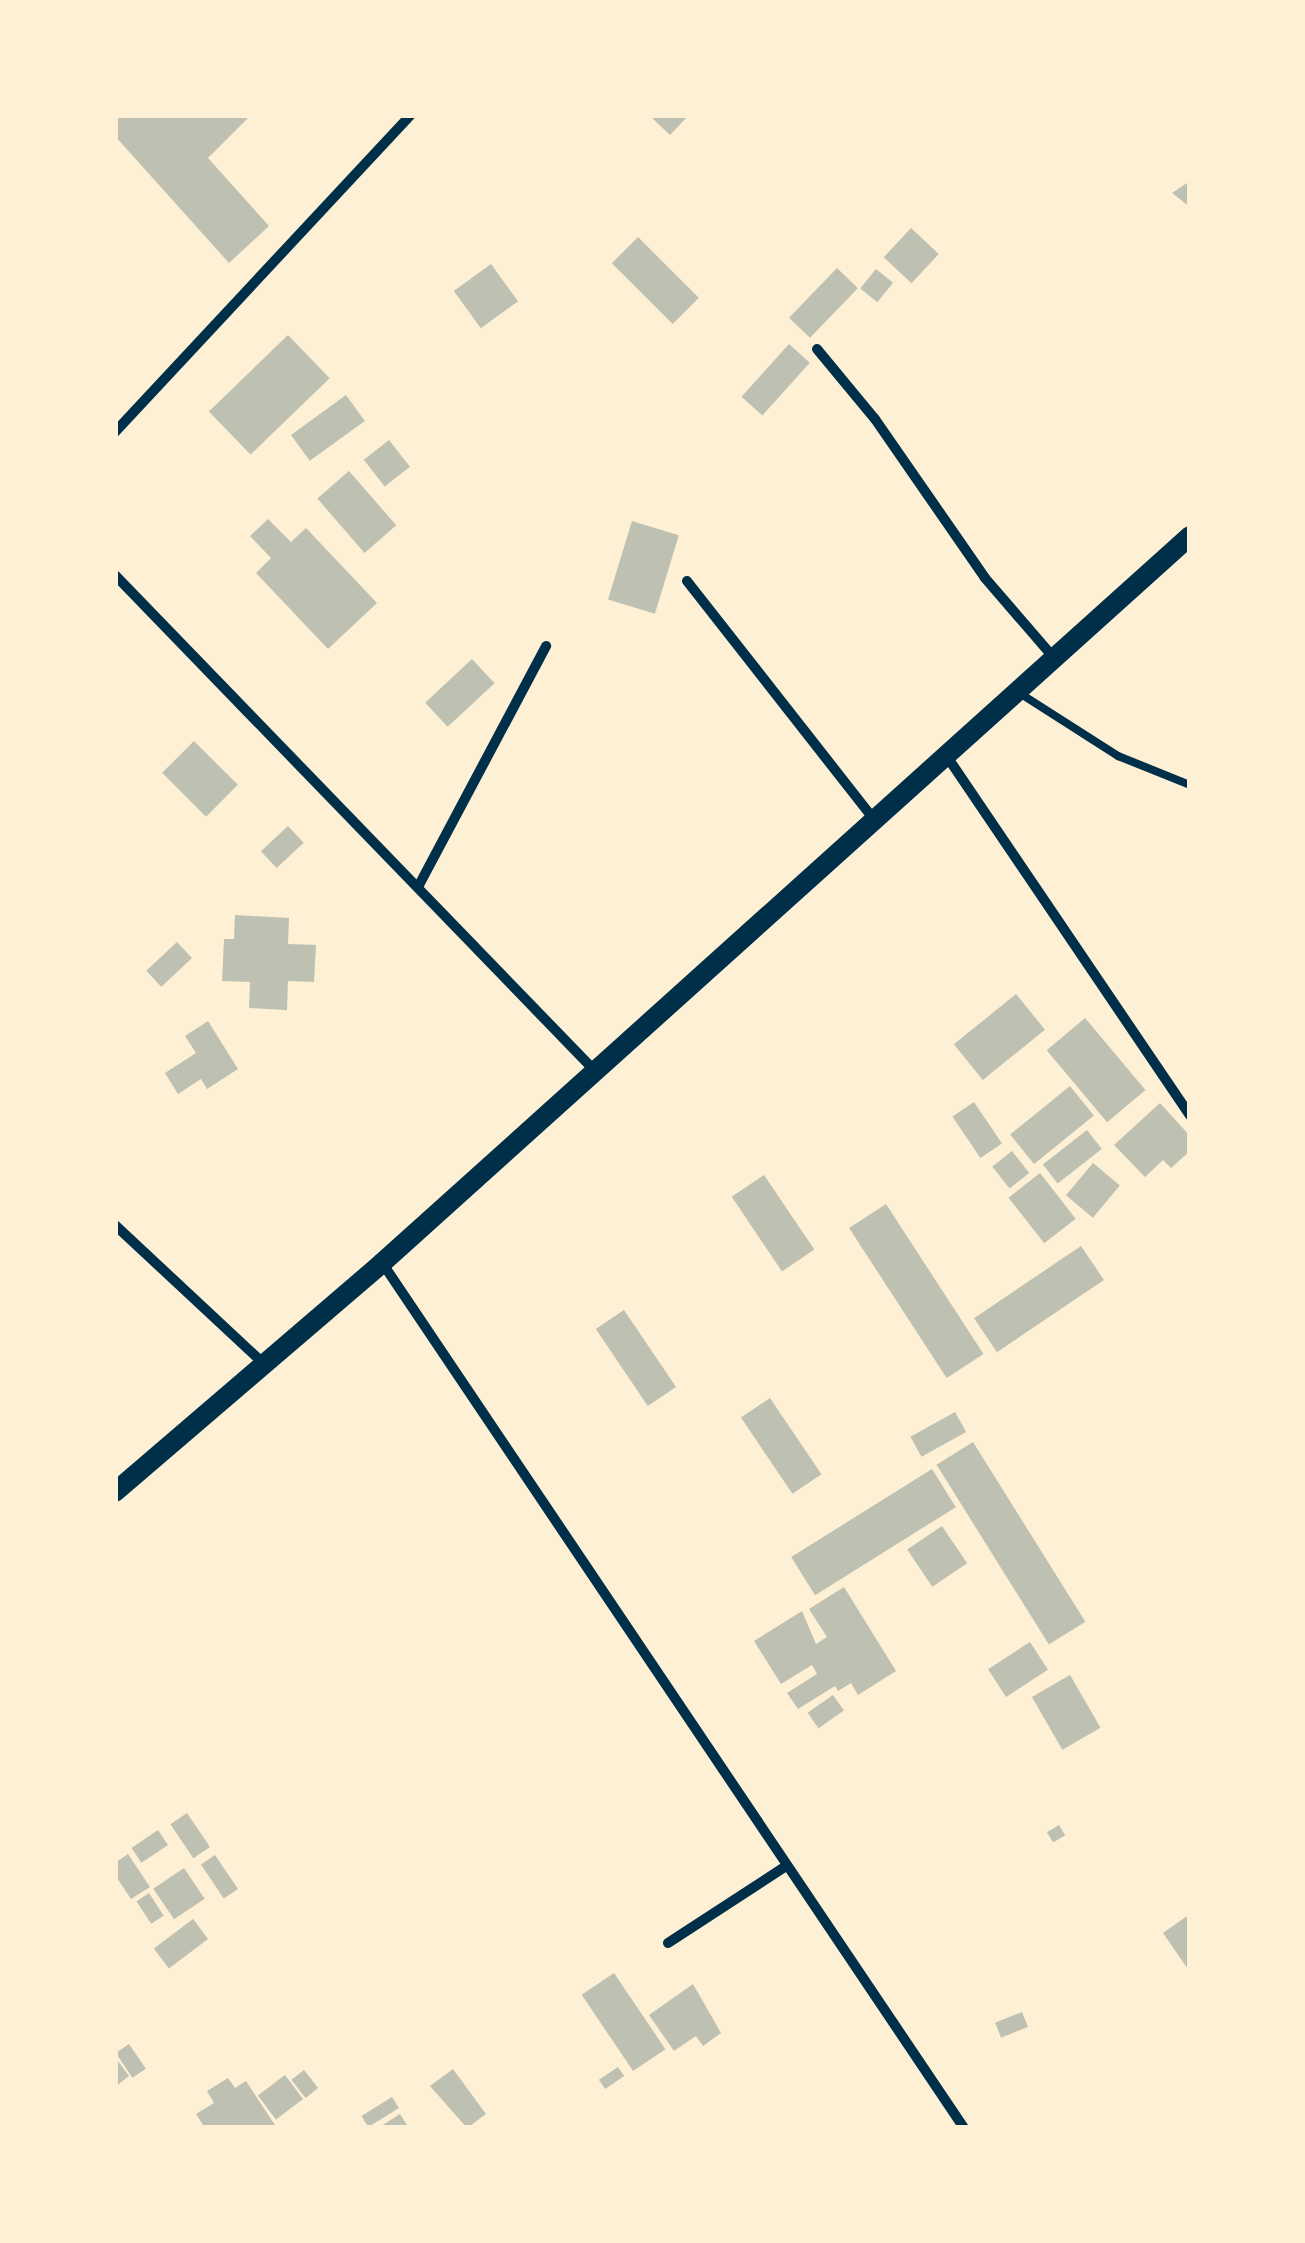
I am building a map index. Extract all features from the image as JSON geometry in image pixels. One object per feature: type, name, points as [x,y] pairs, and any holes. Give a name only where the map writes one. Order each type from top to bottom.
[{"type":"main road","points":[[115,1492],[382,1263],[948,758],[1190,536]]},
{"type":"street","points":[[115,432],[411,115]]},
{"type":"street","points":[[817,349],[875,419],[985,578],[1054,659]]},
{"type":"street","points":[[115,576],[596,1072]]},
{"type":"street","points":[[687,582],[875,822]]},
{"type":"street","points":[[418,887],[546,646]]},
{"type":"street","points":[[948,758],[1190,1115]]},
{"type":"street","points":[[115,1224],[262,1363]]},
{"type":"street","points":[[382,1263],[964,2128]]},
{"type":"street","points":[[668,1944],[786,1866]]},
{"type":"lane","points":[[1018,692],[1118,756],[1190,785]]},
{"type":"building","points":[[115,115],[251,115],[208,158],[269,226],[229,263],[115,136]]},
{"type":"building","points":[[649,115],[689,115],[670,135]]},
{"type":"building","points":[[1190,181],[1190,207],[1172,193]]},
{"type":"building","points":[[911,228],[939,254],[912,283],[884,257]]},
{"type":"building","points":[[638,237],[699,298],[673,324],[612,263]]},
{"type":"building","points":[[491,264],[518,301],[481,328],[454,291]]},
{"type":"building","points":[[837,268],[858,288],[810,338],[789,318]]},
{"type":"building","points":[[876,269],[893,283],[877,302],[860,288]]},
{"type":"building","points":[[288,335],[330,378],[251,455],[209,411]]},
{"type":"building","points":[[789,344],[810,363],[762,415],[741,397]]},
{"type":"building","points":[[346,395],[365,421],[310,461],[291,435]]},
{"type":"building","points":[[389,440],[410,467],[385,486],[364,460]]},
{"type":"building","points":[[349,471],[396,525],[365,553],[317,499]]},
{"type":"building","points":[[268,519],[291,542],[306,528],[377,603],[328,649],[256,573],[271,558],[250,536]]},
{"type":"building","points":[[632,521],[679,535],[655,614],[608,599]]},
{"type":"building","points":[[472,659],[495,683],[448,727],[425,703]]},
{"type":"building","points":[[194,741],[238,785],[206,817],[162,773]]},
{"type":"building","points":[[288,826],[304,843],[277,868],[261,851]]},
{"type":"building","points":[[235,915],[289,918],[288,944],[316,945],[314,982],[288,981],[287,1010],[249,1008],[250,982],[222,981],[224,939],[234,939]]},
{"type":"building","points":[[177,942],[192,958],[161,987],[146,971]]},
{"type":"building","points":[[1016,994],[1045,1030],[983,1080],[954,1044]]},
{"type":"building","points":[[1085,1018],[1145,1090],[1107,1122],[1047,1050]]},
{"type":"building","points":[[208,1021],[238,1069],[207,1089],[201,1079],[178,1094],[165,1073],[196,1053],[185,1036]]},
{"type":"building","points":[[1070,1086],[1094,1116],[1034,1164],[1010,1134]]},
{"type":"building","points":[[974,1102],[1002,1143],[980,1158],[952,1117]]},
{"type":"building","points":[[1160,1103],[1190,1136],[1190,1151],[1171,1168],[1163,1160],[1145,1177],[1114,1145]]},
{"type":"building","points":[[1087,1130],[1102,1149],[1058,1183],[1043,1164]]},
{"type":"building","points":[[1012,1151],[1029,1173],[1010,1188],[992,1166]]},
{"type":"building","points":[[1093,1163],[1120,1185],[1093,1218],[1066,1195]]},
{"type":"building","points":[[1040,1173],[1076,1219],[1044,1243],[1008,1198]]},
{"type":"building","points":[[764,1175],[814,1250],[782,1271],[732,1197]]},
{"type":"building","points":[[886,1204],[983,1354],[947,1378],[849,1228]]},
{"type":"building","points":[[1081,1246],[1104,1280],[997,1352],[974,1318]]},
{"type":"building","points":[[624,1310],[676,1387],[648,1406],[596,1329]]},
{"type":"building","points":[[770,1398],[821,1474],[792,1494],[741,1418]]},
{"type":"building","points":[[955,1412],[966,1432],[922,1457],[910,1437]]},
{"type":"building","points":[[973,1442],[1085,1622],[1049,1645],[937,1465]]},
{"type":"building","points":[[932,1469],[956,1507],[815,1595],[791,1557]]},
{"type":"building","points":[[942,1526],[967,1563],[932,1587],[907,1549]]},
{"type":"building","points":[[844,1587],[896,1671],[858,1695],[851,1683],[838,1691],[835,1686],[798,1709],[787,1693],[817,1674],[812,1665],[781,1684],[754,1641],[802,1611],[816,1644],[827,1637],[809,1609]]},
{"type":"building","points":[[1030,1642],[1048,1670],[1006,1697],[988,1669]]},
{"type":"building","points":[[1070,1675],[1100,1728],[1062,1750],[1032,1697]]},
{"type":"building","points":[[833,1695],[844,1711],[819,1728],[808,1713]]},
{"type":"building","points":[[187,1813],[210,1847],[193,1858],[170,1824]]},
{"type":"building","points":[[1059,1825],[1065,1835],[1053,1842],[1047,1832]]},
{"type":"building","points":[[158,1830],[168,1845],[142,1863],[131,1848]]},
{"type":"building","points":[[128,1854],[150,1887],[131,1899],[115,1875],[115,1863]]},
{"type":"building","points":[[215,1855],[238,1889],[224,1898],[201,1865]]},
{"type":"building","points":[[184,1868],[205,1899],[174,1919],[153,1889]]},
{"type":"building","points":[[149,1893],[164,1916],[151,1924],[136,1901]]},
{"type":"building","points":[[1190,1914],[1190,1972],[1163,1933]]},
{"type":"building","points":[[193,1919],[208,1939],[169,1968],[154,1948]]},
{"type":"building","points":[[614,1973],[665,2049],[633,2071],[582,1995]]},
{"type":"building","points":[[693,1984],[721,2033],[703,2046],[696,2036],[674,2051],[649,2015]]},
{"type":"building","points":[[1022,2012],[1028,2027],[1001,2038],[995,2023]]},
{"type":"building","points":[[129,2044],[146,2069],[133,2078],[116,2053]]},
{"type":"building","points":[[115,2057],[129,2076],[115,2087]]},
{"type":"building","points":[[618,2067],[624,2076],[605,2089],[599,2080]]},
{"type":"building","points":[[453,2069],[486,2114],[467,2128],[430,2086]]},
{"type":"building","points":[[304,2070],[318,2088],[306,2098],[291,2080]]},
{"type":"building","points":[[285,2075],[303,2099],[276,2119],[258,2095]]},
{"type":"building","points":[[228,2078],[235,2088],[246,2081],[277,2128],[205,2128],[196,2114],[214,2103],[207,2091]]},
{"type":"building","points":[[392,2097],[399,2108],[368,2127],[361,2116]]},
{"type":"building","points":[[400,2114],[409,2128],[378,2128]]}]
